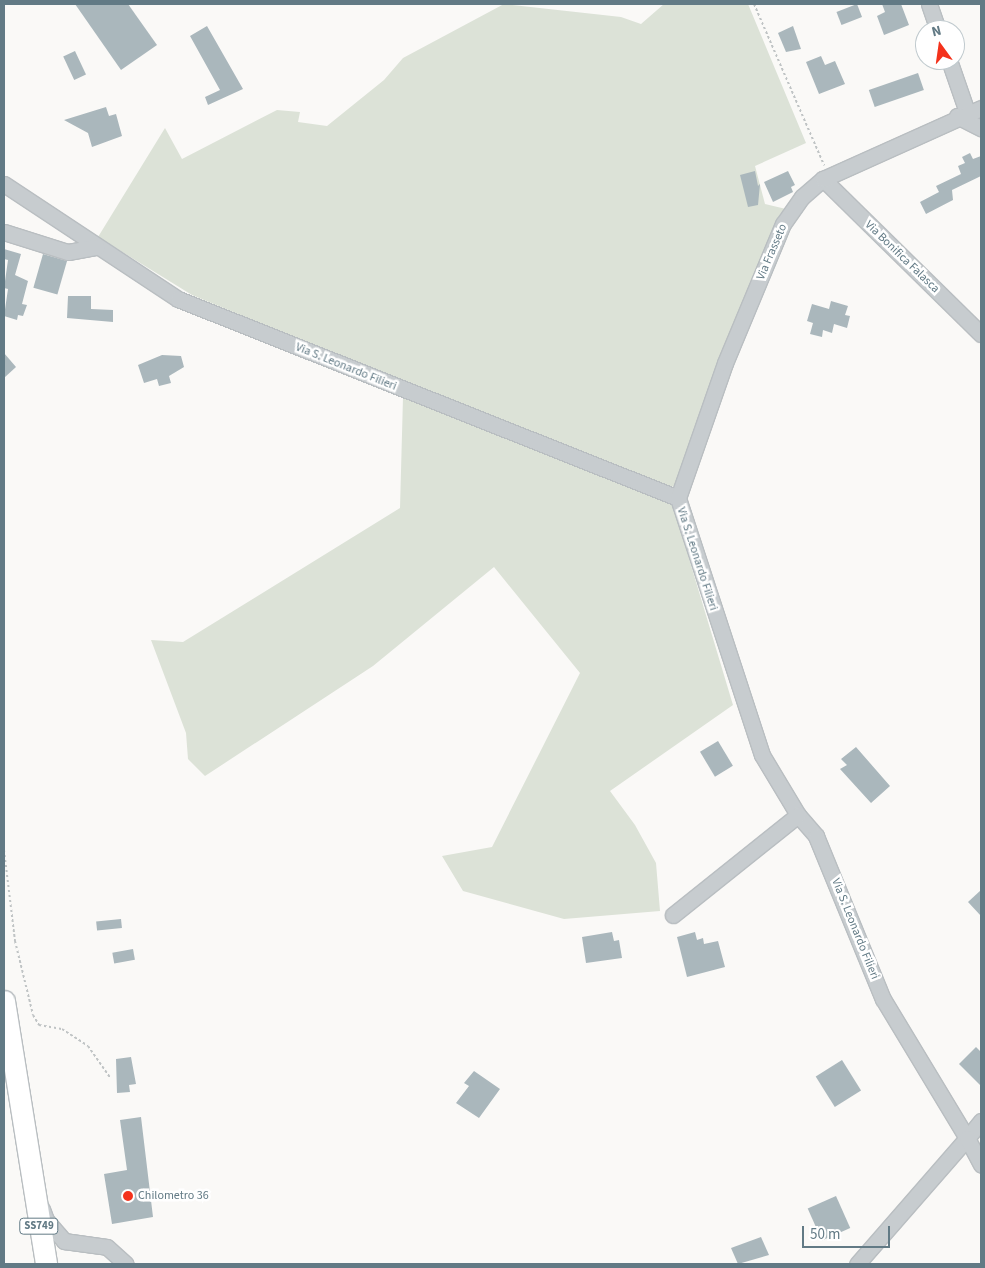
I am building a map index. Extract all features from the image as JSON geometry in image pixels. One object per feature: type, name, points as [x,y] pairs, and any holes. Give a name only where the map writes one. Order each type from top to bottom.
[{"type":"highway","name":"SS749","points":[[4,1001],[46,1264]]},
{"type":"street","points":[[929,4],[935,20]]},
{"type":"street","points":[[953,70],[969,112],[981,128]]},
{"type":"street","name":"Via Frasseto","points":[[678,498],[726,363],[783,224],[802,197],[826,178],[969,112]]},
{"type":"street","name":"Via Bonifica Falasca","points":[[826,178],[981,334]]},
{"type":"street","name":"Via S. Leonardo Filieri","points":[[4,184],[178,299],[678,498],[762,755],[798,815],[816,836],[883,999],[981,1164]]},
{"type":"street","points":[[4,232],[68,252],[97,247]]},
{"type":"street","points":[[673,915],[798,815]]},
{"type":"street","points":[[857,1264],[981,1121]]},
{"type":"street","points":[[33,1187],[46,1220],[64,1241],[107,1247],[126,1264]]},
{"type":"path","points":[[754,4],[826,178]]},
{"type":"path","points":[[4,850],[15,941],[32,1015],[39,1025],[62,1029],[88,1046],[110,1077]]},
{"type":"shaded area","points":[[504,4],[621,17],[641,24],[664,4],[748,4],[806,143],[755,166],[765,204],[786,209],[675,486],[662,489],[192,295],[98,237],[165,128],[182,159],[277,110],[300,112],[298,122],[327,126],[384,80],[403,58]]},
{"type":"shaded area","points":[[403,397],[672,502],[733,705],[610,791],[635,825],[656,863],[660,911],[564,919],[463,891],[442,856],[492,847],[580,673],[494,567],[373,666],[205,776],[188,759],[186,733],[151,640],[183,642],[400,508]]},
{"type":"building","points":[[75,4],[128,4],[157,45],[121,70]]},
{"type":"building","points":[[857,4],[862,17],[841,25],[836,12]]},
{"type":"building","points":[[882,4],[901,4],[909,25],[884,35],[877,16],[885,12]]},
{"type":"building","points":[[207,26],[243,89],[208,105],[205,97],[220,90],[190,36]]},
{"type":"building","points":[[793,26],[801,49],[786,52],[778,33]]},
{"type":"building","points":[[75,51],[86,75],[74,80],[63,56]]},
{"type":"building","points":[[821,56],[825,65],[835,61],[845,84],[819,94],[806,62]]},
{"type":"building","points":[[918,73],[924,90],[875,107],[869,90]]},
{"type":"building","points":[[106,107],[109,116],[116,114],[122,136],[92,147],[88,133],[64,120]]},
{"type":"building","points":[[970,153],[973,159],[981,156],[981,176],[952,190],[953,200],[926,214],[920,202],[939,192],[936,186],[961,174],[958,166],[965,163],[962,157]]},
{"type":"building","points":[[755,171],[758,186],[760,184],[758,205],[748,207],[740,175]]},
{"type":"building","points":[[788,171],[795,185],[791,187],[793,192],[773,202],[764,182]]},
{"type":"building","points":[[4,249],[21,254],[15,275],[28,281],[22,304],[27,305],[23,316],[18,315],[17,320],[4,316],[8,289],[4,288],[8,260],[4,259]]},
{"type":"building","points":[[43,254],[67,261],[57,295],[33,288]]},
{"type":"building","points":[[68,296],[91,296],[91,309],[113,310],[113,322],[67,318]]},
{"type":"building","points":[[831,301],[848,306],[845,315],[850,316],[847,328],[834,324],[832,333],[823,330],[822,337],[810,334],[813,323],[807,321],[812,304],[829,309]]},
{"type":"building","points":[[4,353],[16,367],[4,378]]},
{"type":"building","points":[[162,355],[181,356],[184,367],[169,376],[171,383],[159,386],[157,379],[144,383],[138,365]]},
{"type":"building","points":[[718,741],[733,766],[715,777],[700,752]]},
{"type":"building","points":[[856,747],[890,786],[871,803],[840,769],[847,765],[841,759]]},
{"type":"building","points":[[981,890],[981,916],[968,902]]},
{"type":"building","points":[[121,919],[122,928],[97,931],[96,922]]},
{"type":"building","points":[[612,932],[614,941],[619,940],[622,958],[586,963],[582,937]]},
{"type":"building","points":[[695,932],[697,940],[703,938],[704,944],[718,941],[725,967],[687,977],[677,937]]},
{"type":"building","points":[[133,949],[135,960],[114,963],[112,953]]},
{"type":"building","points":[[976,1047],[981,1052],[981,1086],[959,1064]]},
{"type":"building","points":[[131,1057],[136,1084],[129,1085],[130,1092],[117,1093],[116,1059]]},
{"type":"building","points":[[842,1060],[861,1091],[835,1107],[816,1076]]},
{"type":"building","points":[[474,1071],[500,1089],[479,1118],[456,1103],[469,1086],[464,1083]]},
{"type":"building","name":"Chilometro 36","points":[[141,1117],[153,1217],[112,1224],[104,1174],[127,1170],[120,1120]]},
{"type":"building","points":[[836,1196],[850,1228],[822,1241],[808,1209]]},
{"type":"building","points":[[761,1237],[769,1255],[738,1264],[731,1248]]},
{"type":"place","name":"Chilometro 36","points":[[128,1196]]}]
